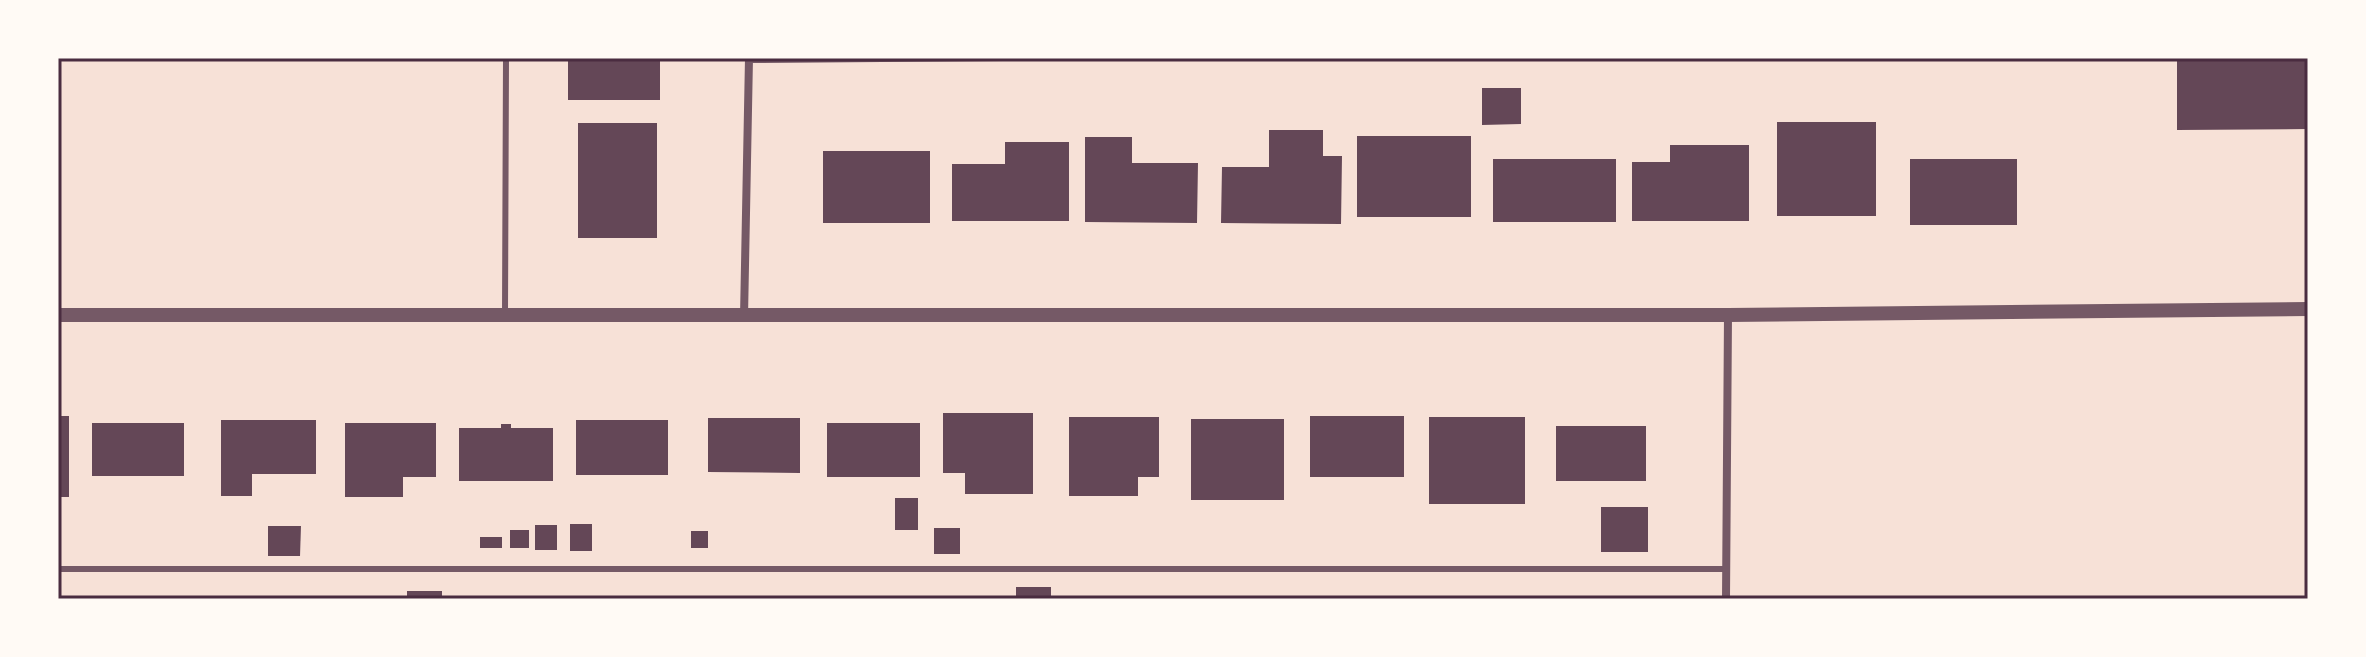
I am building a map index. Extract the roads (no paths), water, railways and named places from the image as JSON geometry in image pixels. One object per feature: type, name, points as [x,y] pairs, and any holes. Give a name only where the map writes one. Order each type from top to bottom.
[{"type":"street","points":[[744,317],[749,59]]},
{"type":"street","points":[[58,315],[1728,315],[2308,309]]},
{"type":"street","points":[[1726,599],[1728,315]]},
{"type":"lane","points":[[505,315],[506,58]]},
{"type":"lane","points":[[749,59],[1003,58]]},
{"type":"lane","points":[[58,569],[1726,569]]}]
